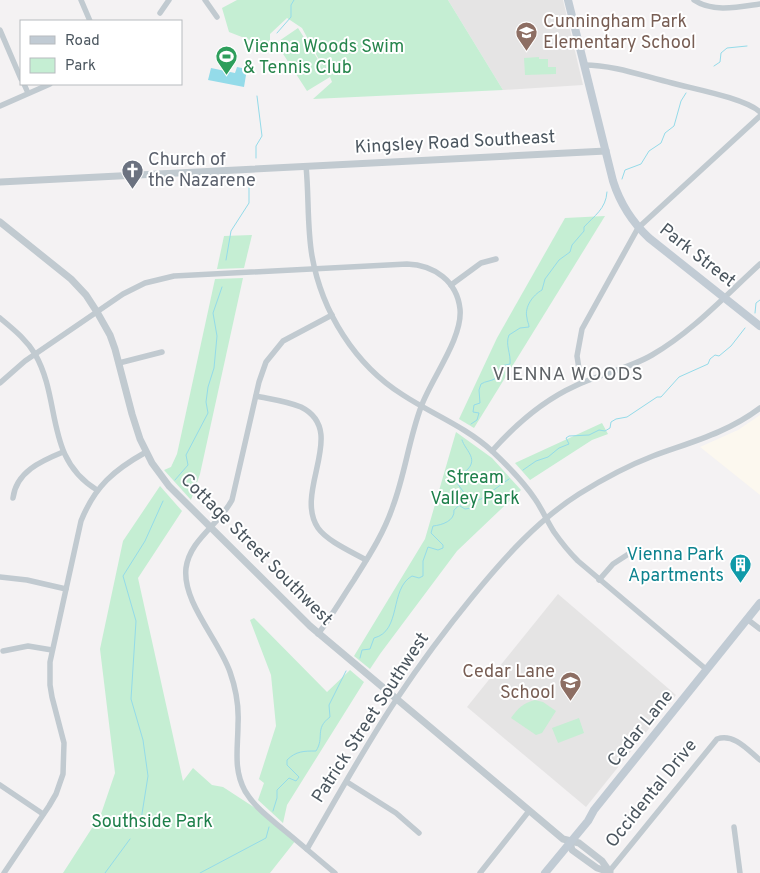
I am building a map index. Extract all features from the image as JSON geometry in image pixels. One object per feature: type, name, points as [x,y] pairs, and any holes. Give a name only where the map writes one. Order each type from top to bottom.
[{"type":"main road","name":"Park Street","points":[[568,0],[618,196],[628,214],[638,228],[660,247],[760,326]]},
{"type":"main road","name":"Cedar Lane","points":[[545,873],[760,603]]},
{"type":"street","points":[[81,0],[90,20]]},
{"type":"street","points":[[160,12],[169,0]]},
{"type":"street","points":[[205,0],[217,17]]},
{"type":"street","points":[[694,0],[704,6],[718,8],[760,4]]},
{"type":"street","points":[[0,30],[20,77]]},
{"type":"street","points":[[583,382],[577,356],[582,329],[638,228],[760,114],[752,106],[684,86],[602,65],[584,65]]},
{"type":"street","points":[[24,85],[28,93]]},
{"type":"street","points":[[0,106],[48,85]]},
{"type":"street","name":"Kingsley Road Southeast","points":[[0,182],[606,151]]},
{"type":"street","points":[[306,166],[310,240],[315,269],[320,287],[332,315],[349,344],[370,368],[391,387],[468,432],[492,450],[516,475],[534,498],[568,550],[599,580],[707,670]]},
{"type":"street","name":"Cottage Street Southwest","points":[[0,222],[65,274],[86,295],[98,312],[110,335],[136,428],[146,452],[169,486],[318,634],[563,839],[579,843],[602,861],[610,872]]},
{"type":"street","points":[[451,285],[481,263],[496,259]]},
{"type":"street","points":[[0,383],[35,354],[134,288],[164,277],[415,264],[438,272],[451,285],[459,302],[459,324],[421,406],[394,504],[382,533],[318,634]]},
{"type":"street","points":[[492,450],[518,423],[552,398],[583,382],[639,362],[665,347],[688,329],[760,264]]},
{"type":"street","points":[[332,315],[291,336],[277,347],[266,362],[262,370],[235,493],[228,508],[198,541],[190,553],[186,569],[187,586],[192,601],[225,659],[233,680],[238,715],[236,752],[238,773],[245,791],[257,807],[335,873]]},
{"type":"street","points":[[0,318],[23,338],[35,354],[44,378],[63,452],[76,474],[97,490]]},
{"type":"street","points":[[119,363],[162,352]]},
{"type":"street","points":[[256,396],[299,406],[314,418],[319,426],[322,438],[311,500],[312,515],[318,527],[326,536],[366,560]]},
{"type":"street","name":"Patrick Street Southwest","points":[[307,849],[396,700],[438,640],[515,548],[546,518],[577,495],[618,471],[655,455],[718,433],[760,408]]},
{"type":"street","points":[[13,498],[15,486],[23,476],[38,464],[63,452]]},
{"type":"street","points":[[4,873],[44,814],[60,784],[65,754],[62,732],[50,685],[50,662],[81,521],[97,490],[116,470],[146,452]]},
{"type":"street","points":[[599,580],[613,564],[630,553]]},
{"type":"street","points":[[0,577],[27,580],[66,589]]},
{"type":"street","points":[[747,619],[760,629]]},
{"type":"street","points":[[3,651],[28,646],[52,650]]},
{"type":"street","name":"Occidental Drive","points":[[610,872],[717,739],[723,737],[735,740],[760,760]]},
{"type":"street","points":[[347,782],[389,809],[418,833]]},
{"type":"street","points":[[0,785],[44,814]]},
{"type":"street","points":[[480,873],[530,811]]},
{"type":"street","points":[[734,827],[740,873]]},
{"type":"shaded area","name":"Cunningham Park Elementary School","points":[[448,0],[563,0],[583,85],[503,90]]},
{"type":"shaded area","points":[[760,415],[760,495],[700,447],[738,430]]},
{"type":"shaded area","name":"Cedar Lane School","points":[[558,594],[676,695],[586,807],[467,707]]},
{"type":"green space","points":[[237,0],[448,0],[503,90],[313,99],[332,82],[330,77],[307,91],[276,43],[298,28],[324,69],[302,28],[287,18],[270,34],[270,48],[229,32],[222,8]]},
{"type":"green space","points":[[539,57],[539,59],[548,59],[548,67],[556,67],[556,74],[525,75],[524,58]]},
{"type":"green space","name":"Stream Valley Park","points":[[605,216],[474,428],[459,419],[497,338],[565,218]]},
{"type":"green space","points":[[252,235],[244,268],[217,269],[224,236]]},
{"type":"green space","points":[[243,278],[200,474],[191,500],[164,470],[171,467],[177,454],[215,279]]},
{"type":"green space","name":"Stream Valley Park","points":[[602,423],[608,434],[592,440],[530,480],[515,463]]},
{"type":"green space","name":"Stream Valley Park","points":[[456,432],[492,458],[521,490],[457,551],[370,669],[354,656],[425,539]]},
{"type":"green space","name":"Southside Park","points":[[160,486],[182,511],[138,578],[183,781],[193,768],[212,785],[223,787],[263,813],[296,840],[270,873],[63,873],[101,814],[115,773],[100,649],[123,541]]},
{"type":"green space","points":[[254,618],[327,692],[350,670],[364,682],[287,805],[283,823],[258,800],[264,783],[259,779],[276,726],[271,675],[250,620]]},
{"type":"green space","points":[[535,700],[543,702],[556,711],[542,733],[536,735],[511,718],[521,706]]},
{"type":"green space","points":[[579,718],[584,733],[558,743],[552,728]]},
{"type":"water","name":"Vienna Woods Swim & Tennis Club","points":[[237,67],[247,69],[244,87],[208,80],[211,68],[235,73]]},
{"type":"waterway","points":[[277,33],[291,17],[291,5],[294,0]]},
{"type":"waterway","points":[[714,66],[720,62],[721,53],[727,48],[747,46]]},
{"type":"waterway","points":[[622,179],[625,170],[641,164],[649,151],[661,143],[665,133],[674,126],[681,101],[686,93]]},
{"type":"waterway","points":[[256,158],[256,146],[262,136],[257,96]]},
{"type":"waterway","points":[[226,260],[231,231],[249,203],[249,179]]},
{"type":"waterway","points":[[471,424],[477,420],[479,413],[473,412],[474,405],[480,403],[479,390],[481,384],[495,379],[501,366],[510,364],[509,335],[520,328],[529,327],[526,314],[530,302],[542,290],[545,279],[559,260],[570,252],[572,245],[584,231],[584,227],[602,208],[607,192]]},
{"type":"waterway","points":[[175,480],[188,465],[186,455],[208,413],[206,402],[214,368],[217,336],[213,313],[222,287]]},
{"type":"waterway","points":[[755,313],[756,303],[760,300]]},
{"type":"waterway","points":[[523,470],[569,444],[566,438],[569,436],[589,435],[599,430],[605,431],[610,428],[611,422],[627,417],[657,397],[661,397],[679,377],[708,364],[715,355],[719,356],[731,346],[745,328]]},
{"type":"waterway","points":[[360,658],[362,650],[370,649],[374,638],[383,634],[389,627],[400,590],[405,582],[412,576],[419,578],[423,576],[423,561],[428,547],[438,550],[443,548],[443,545],[431,533],[433,526],[450,520],[454,510],[466,499],[465,494],[457,483],[458,476],[468,469],[472,461],[462,440]]},
{"type":"waterway","points":[[460,506],[465,509],[471,508],[475,501],[481,499],[509,479]]},
{"type":"waterway","points":[[141,820],[148,776],[143,740],[131,699],[136,621],[123,576],[145,541],[163,501]]},
{"type":"waterway","points":[[273,811],[277,790],[289,778],[296,781],[299,777],[287,765],[287,760],[300,752],[316,751],[319,746],[322,725],[330,717],[329,705],[346,671]]},
{"type":"waterway","points":[[200,873],[266,838],[269,827]]},
{"type":"waterway","points":[[105,873],[130,839]]},
{"type":"place","name":"Cunningham Park Elementary School","points":[[527,51]]},
{"type":"place","name":"Vienna Woods Swim & Tennis Club","points":[[227,76]]},
{"type":"place","name":"Church of the Nazarene","points":[[132,189]]},
{"type":"place","name":"Vienna Park Apartments","points":[[740,584]]},
{"type":"place","name":"Cedar Lane School","points":[[571,701]]},
{"type":"district","name":"VIENNA WOODS","points":[[568,375]]}]
